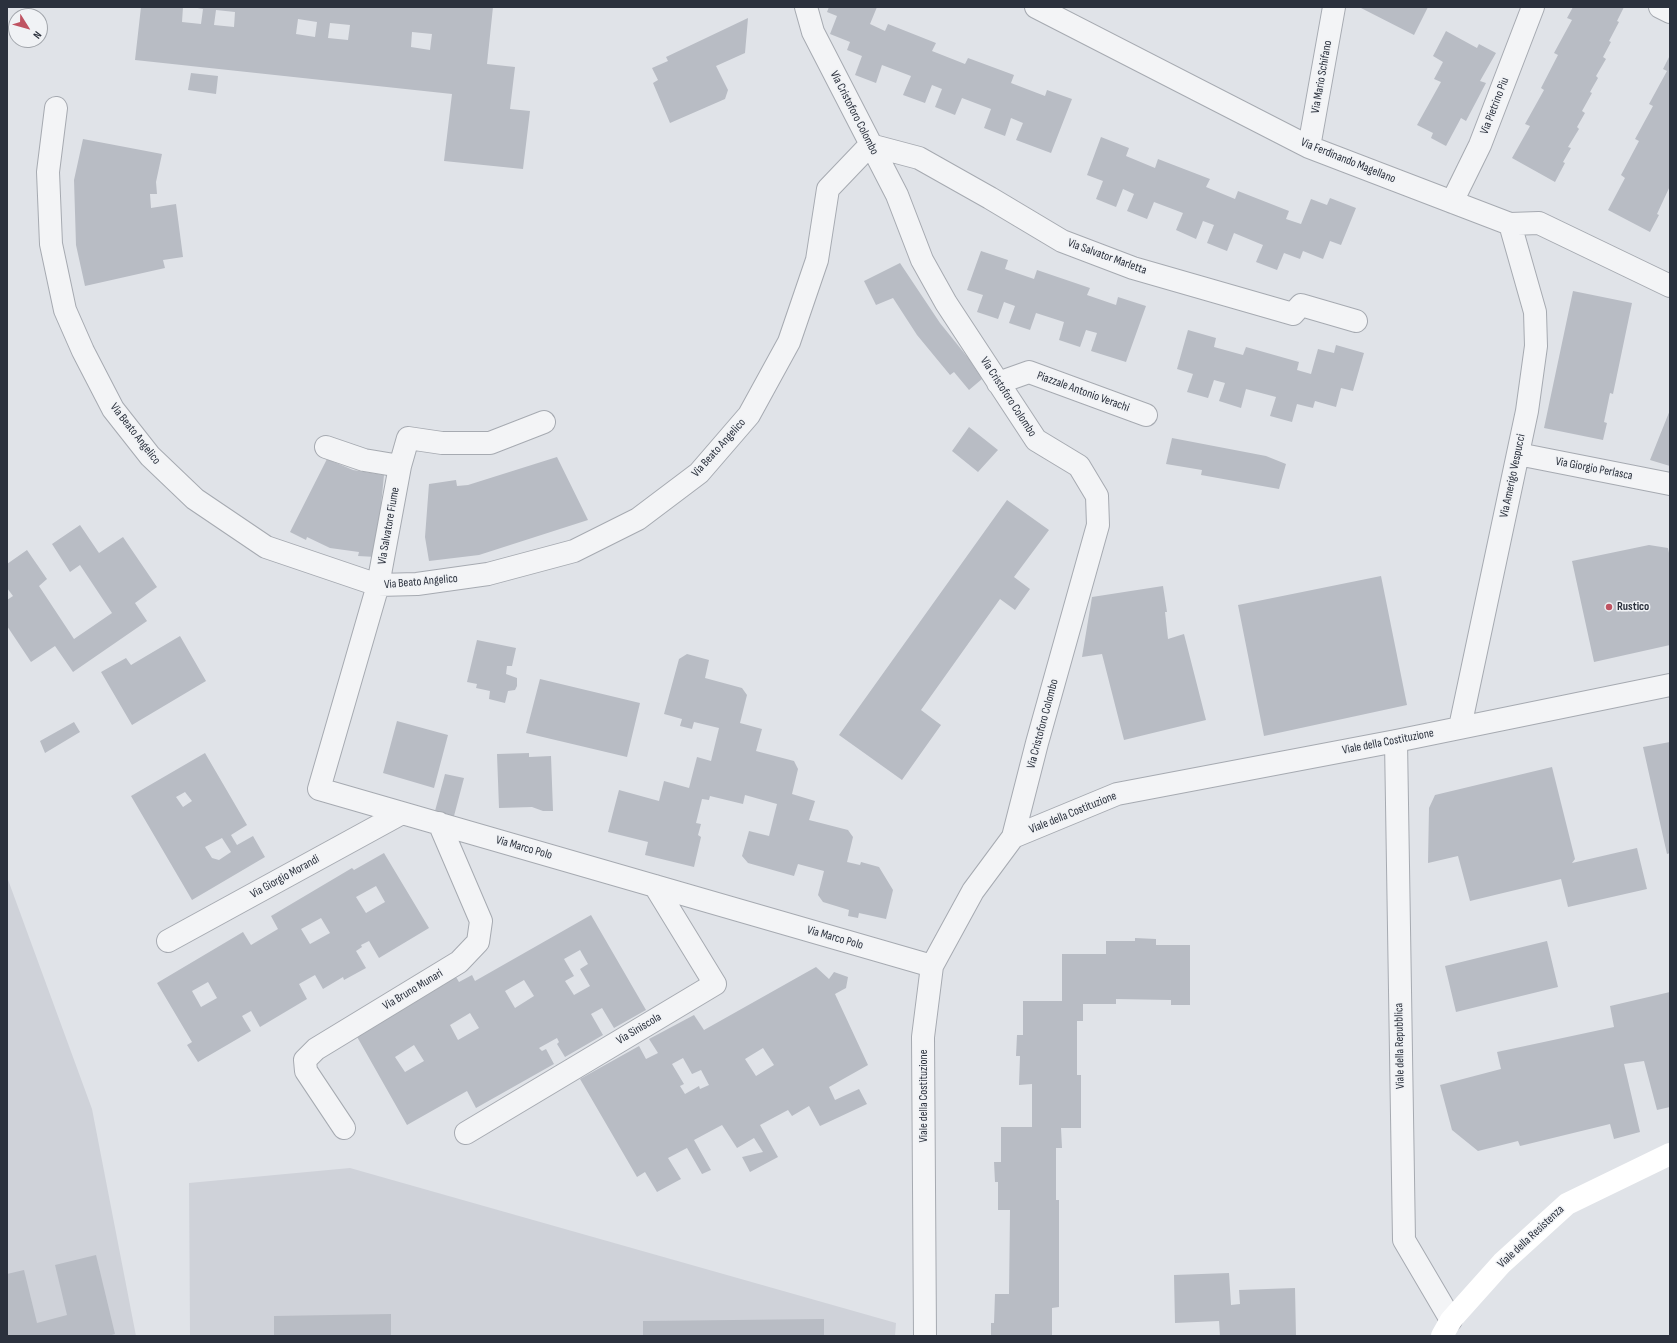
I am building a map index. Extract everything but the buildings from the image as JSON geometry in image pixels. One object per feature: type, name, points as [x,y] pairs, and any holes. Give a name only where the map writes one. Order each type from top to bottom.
[{"type":"street","name":"Via Cristoforo Colombo","points":[[806,7],[813,32],[897,195],[922,260],[946,303],[1036,440],[1079,466],[1097,496],[1098,525],[1037,743],[1014,837]]},
{"type":"street","name":"Via Ferdinando Magellano","points":[[1036,7],[1310,147],[1510,224],[1539,223],[1670,286]]},
{"type":"street","name":"Via Mario Schifano","points":[[1310,147],[1334,7]]},
{"type":"street","name":"Via Pietrino Piu","points":[[1452,202],[1480,145],[1533,7]]},
{"type":"street","points":[[1660,7],[1670,12]]},
{"type":"street","name":"Via Beato Angelico","points":[[56,108],[48,172],[51,244],[65,310],[83,351],[113,409],[150,456],[195,499],[266,547],[378,585],[418,584],[488,574],[574,551],[638,519],[699,473],[749,415],[789,342],[817,260],[828,189],[870,145]]},
{"type":"street","name":"Via Salvator Marletta","points":[[870,145],[919,158],[1062,241],[1133,268],[1293,314],[1301,305],[1356,321]]},
{"type":"street","name":"Via Amerigo Vespucci","points":[[1460,727],[1527,411],[1536,346],[1535,312],[1510,224]]},
{"type":"street","name":"Piazzale Antonio Verachi","points":[[998,383],[1029,372],[1146,415]]},
{"type":"street","name":"Via Salvatore Fiume","points":[[378,585],[400,466],[408,438],[442,443],[490,443],[544,422]]},
{"type":"street","points":[[326,447],[364,460],[400,466]]},
{"type":"street","name":"Via Giorgio Perlasca","points":[[1518,454],[1670,484]]},
{"type":"street","name":"Via Marco Polo","points":[[378,585],[319,789],[932,966]]},
{"type":"street","name":"Viale della Costituzione","points":[[925,1336],[923,1037],[932,966],[972,890],[1014,837],[1117,794],[1396,741],[1670,685]]},
{"type":"street","name":"Viale della Repubblica","points":[[1396,741],[1404,1240],[1447,1328]]},
{"type":"street","name":"Via Giorgio Morandi","points":[[168,941],[402,812]]},
{"type":"street","name":"Via Bruno Munari","points":[[344,1128],[306,1071],[305,1060],[316,1049],[459,962],[478,942],[481,920],[439,823]]},
{"type":"street","name":"Via Siniscola","points":[[466,1133],[715,984],[656,886]]},
{"type":"street","name":"Viale della Resistenza","points":[[1447,1328],[1502,1263],[1567,1204],[1670,1154]]},
{"type":"shaded area","points":[[7,877],[92,1109],[136,1336],[7,1336]]},
{"type":"shaded area","points":[[350,1168],[896,1323],[895,1336],[190,1336],[189,1183]]},
{"type":"place","name":"Rustico","points":[[1609,607]]}]
